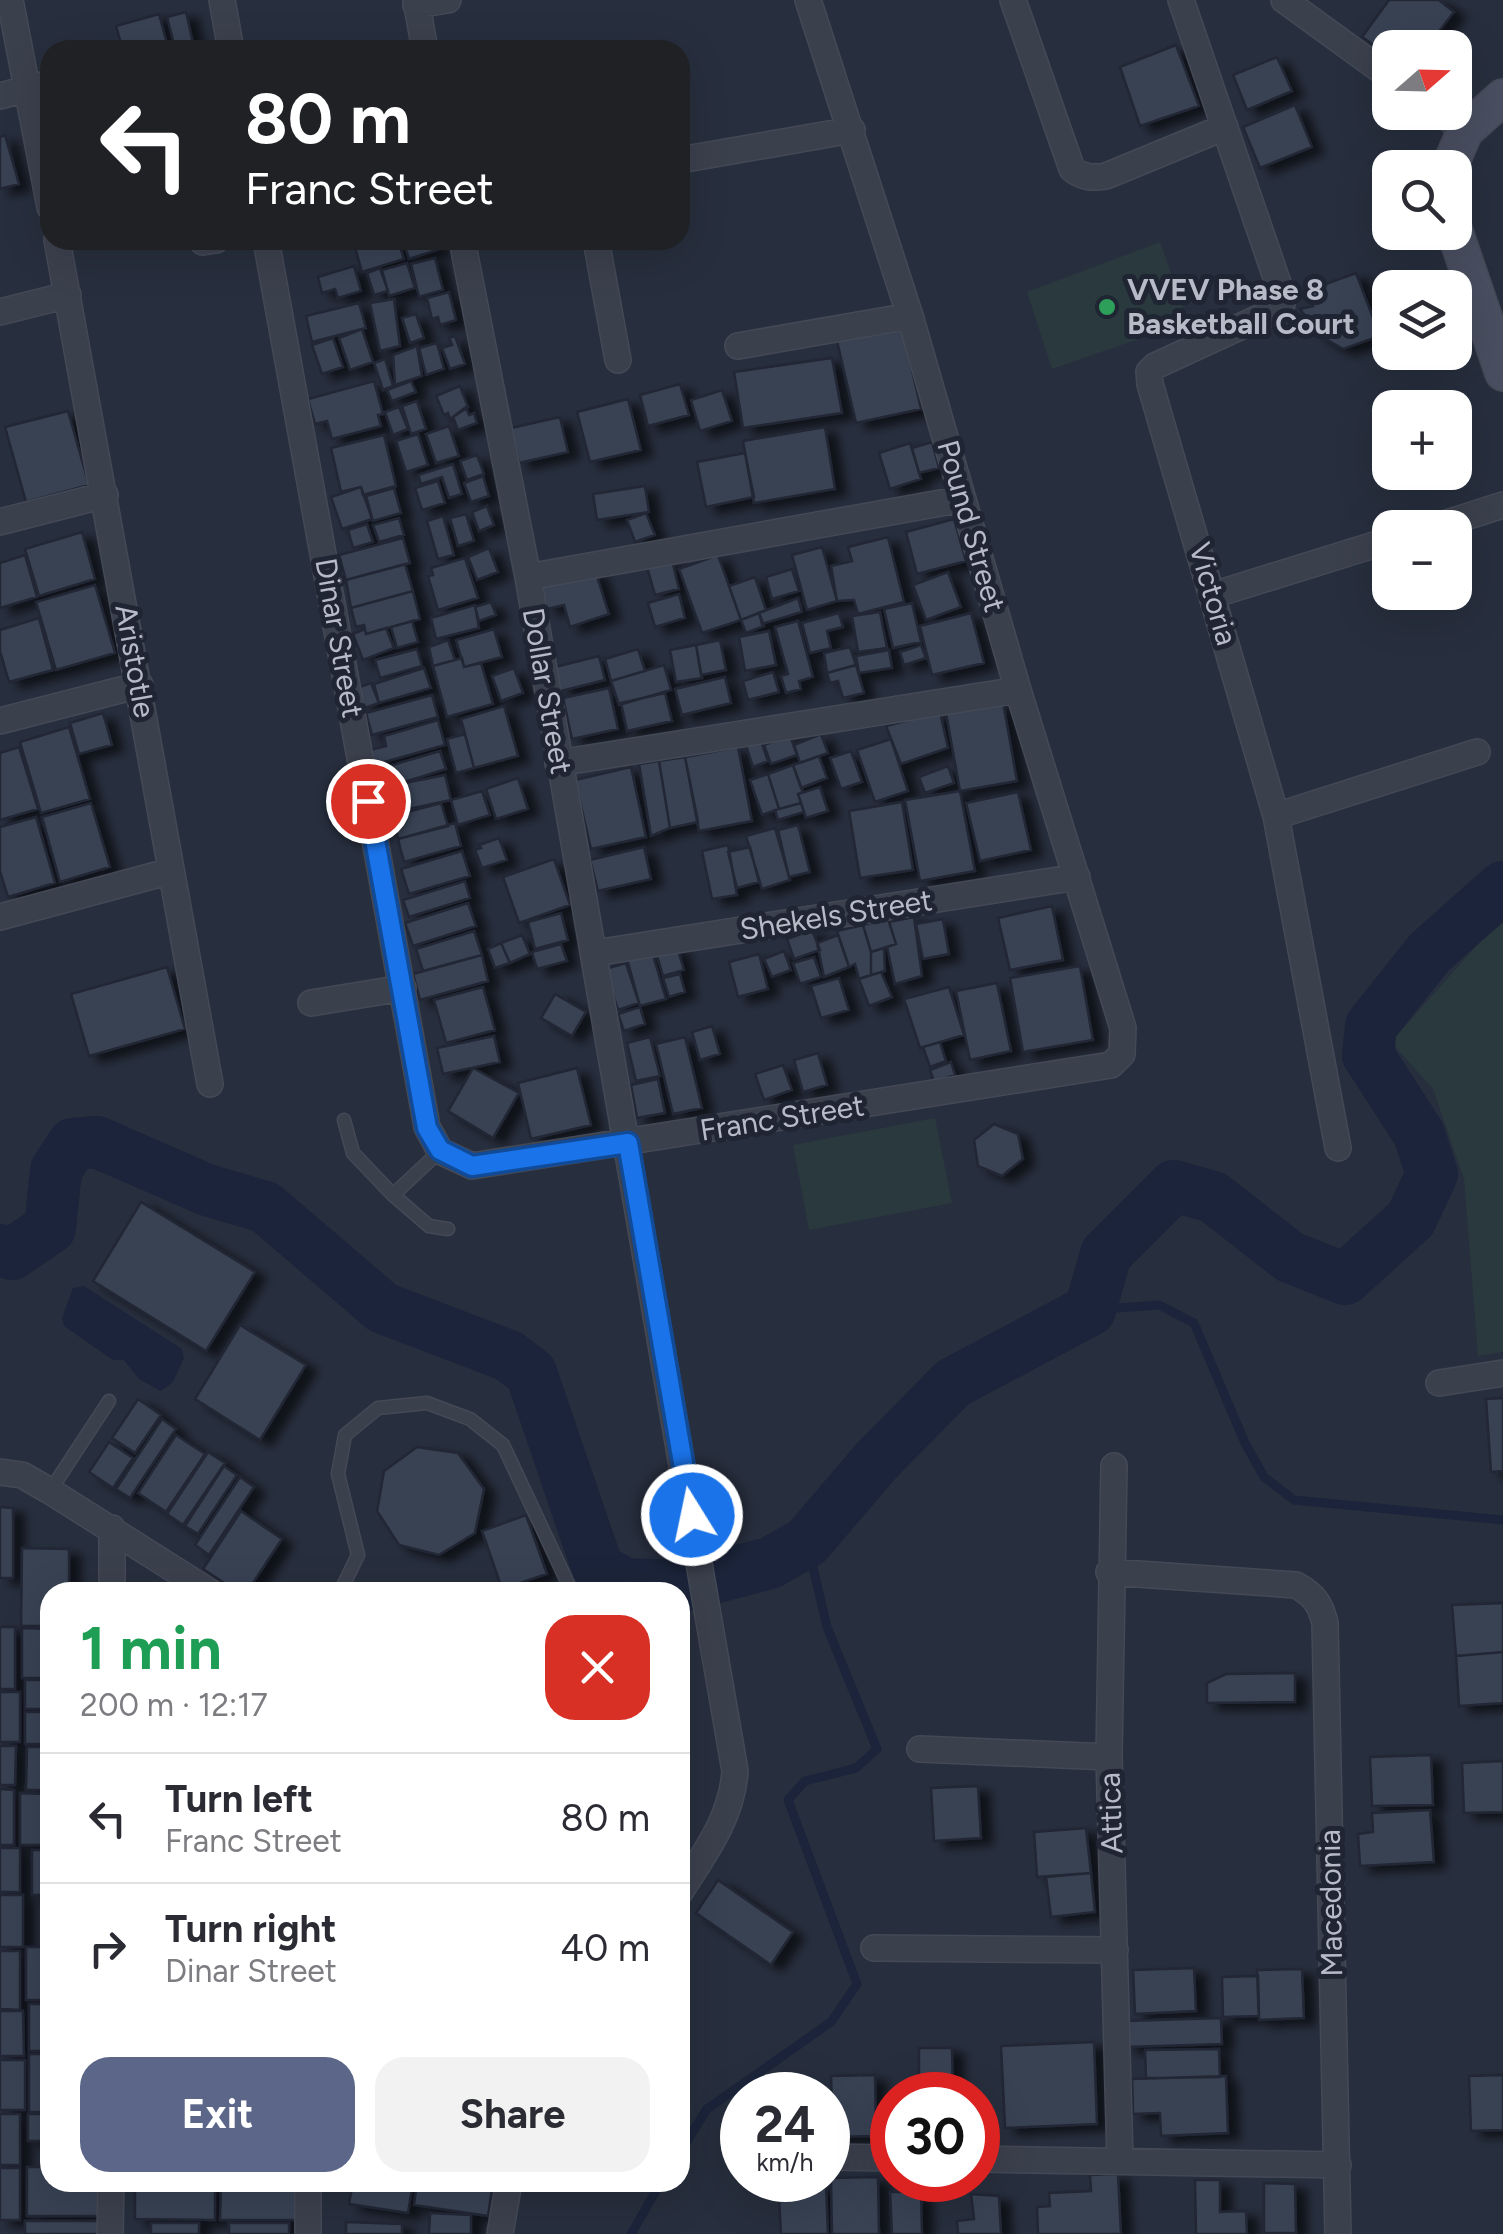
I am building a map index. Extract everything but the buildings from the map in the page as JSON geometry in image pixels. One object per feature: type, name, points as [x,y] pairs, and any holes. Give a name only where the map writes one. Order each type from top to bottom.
[{"type":"street","points":[[0,96],[38,86],[10,0]]},
{"type":"street","points":[[222,0],[229,40]]},
{"type":"street","points":[[423,40],[416,2],[448,0]]},
{"type":"street","name":"Pound Street","points":[[808,0],[910,316],[1018,690],[1123,1028],[1122,1054]]},
{"type":"street","points":[[1013,0],[1072,169],[1078,174],[1106,176],[1225,127]]},
{"type":"street","name":"Victoria","points":[[1180,0],[1280,288],[1282,304],[1155,366],[1149,378],[1276,816],[1338,1148]]},
{"type":"street","points":[[1284,0],[1372,63]]},
{"type":"street","points":[[1472,112],[1503,97]]},
{"type":"street","points":[[690,158],[852,130]]},
{"type":"street","name":"Aristotle","points":[[58,250],[210,1084]]},
{"type":"street","name":"Dinar Street","points":[[268,250],[427,1128],[440,1150]]},
{"type":"street","name":"Dollar Street","points":[[464,250],[528,577],[735,1771],[734,1796],[690,1875]]},
{"type":"street","points":[[598,250],[618,360]]},
{"type":"street","points":[[1461,250],[1503,374]]},
{"type":"street","points":[[0,312],[68,295]]},
{"type":"street","points":[[738,346],[910,316]]},
{"type":"street","points":[[0,522],[105,495]]},
{"type":"street","points":[[528,577],[962,498]]},
{"type":"street","points":[[1472,515],[1503,505]]},
{"type":"street","points":[[1214,595],[1372,546]]},
{"type":"street","points":[[0,721],[140,686]]},
{"type":"street","points":[[558,763],[1018,690]]},
{"type":"street","points":[[1276,816],[1477,752]]},
{"type":"street","points":[[0,917],[171,871]]},
{"type":"street","name":"Shekels Street","points":[[594,953],[1077,877]]},
{"type":"street","points":[[311,1003],[402,988]]},
{"type":"street","name":"Franc Street","points":[[440,1150],[472,1166],[1110,1064],[1122,1054]]},
{"type":"street","points":[[1439,1384],[1503,1373]]},
{"type":"street","name":"Attica","points":[[1114,1466],[1109,1757],[1120,2161]]},
{"type":"street","points":[[0,1472],[22,1474],[195,1582]]},
{"type":"street","points":[[112,1528],[112,1582]]},
{"type":"street","name":"Macedonia","points":[[1110,1572],[1296,1584],[1320,1604],[1325,1623],[1338,2234]]},
{"type":"street","points":[[920,1749],[1109,1757]]},
{"type":"street","points":[[874,1948],[1115,1950]]},
{"type":"street","points":[[1000,2159],[1338,2165]]},
{"type":"street","points":[[110,2192],[110,2234]]},
{"type":"street","points":[[308,2192],[308,2234]]},
{"type":"street","points":[[500,2234],[507,2192]]},
{"type":"lane","points":[[344,1120],[353,1153],[393,1195],[429,1226],[448,1229]]},
{"type":"lane","points":[[393,1195],[440,1150]]},
{"type":"lane","points":[[50,1491],[110,1401]]},
{"type":"lane","points":[[345,1582],[358,1555],[338,1474],[345,1435],[378,1408],[427,1403],[470,1419],[503,1445],[567,1582]]},
{"type":"shaded area","name":"VVEV Phase 8 Basketball Court","points":[[1160,242],[1188,322],[1052,369],[1027,292]]},
{"type":"shaded area","points":[[1503,923],[1503,1352],[1478,1356],[1464,1179],[1433,1089],[1391,1042],[1478,944]]},
{"type":"shaded area","points":[[935,1118],[952,1203],[809,1230],[793,1145]]},
{"type":"water","points":[[84,1286],[182,1349],[184,1358],[173,1382],[161,1391],[139,1379],[124,1360],[113,1360],[64,1326],[62,1318],[73,1288]]},
{"type":"waterway","points":[[690,1584],[770,1563],[807,1542],[877,1460],[953,1383],[1090,1310],[1106,1254],[1174,1186],[1213,1197],[1290,1257],[1345,1279],[1411,1219],[1432,1174],[1419,1134],[1368,1055],[1371,1026],[1429,953],[1503,887]]},
{"type":"waterway","points":[[0,1250],[12,1254],[50,1228],[56,1170],[73,1144],[97,1142],[207,1190],[265,1207],[383,1308],[509,1356],[531,1373],[598,1569],[621,1582]]},
{"type":"waterway","points":[[1090,1310],[1159,1305],[1194,1323],[1245,1443],[1264,1477],[1294,1500],[1503,1520]]},
{"type":"waterway","points":[[690,2136],[707,2109],[831,2022],[857,1984],[788,1800],[805,1781],[856,1768],[877,1749],[827,1627],[807,1542]]},
{"type":"waterway","points":[[631,2234],[655,2192]]},
{"type":"place","name":"VVEV Phase 8 Basketball Court","points":[[1107,307]]},
{"type":"route","points":[[368,801],[427,1128],[440,1150],[472,1166],[628,1143],[692,1515]]}]
